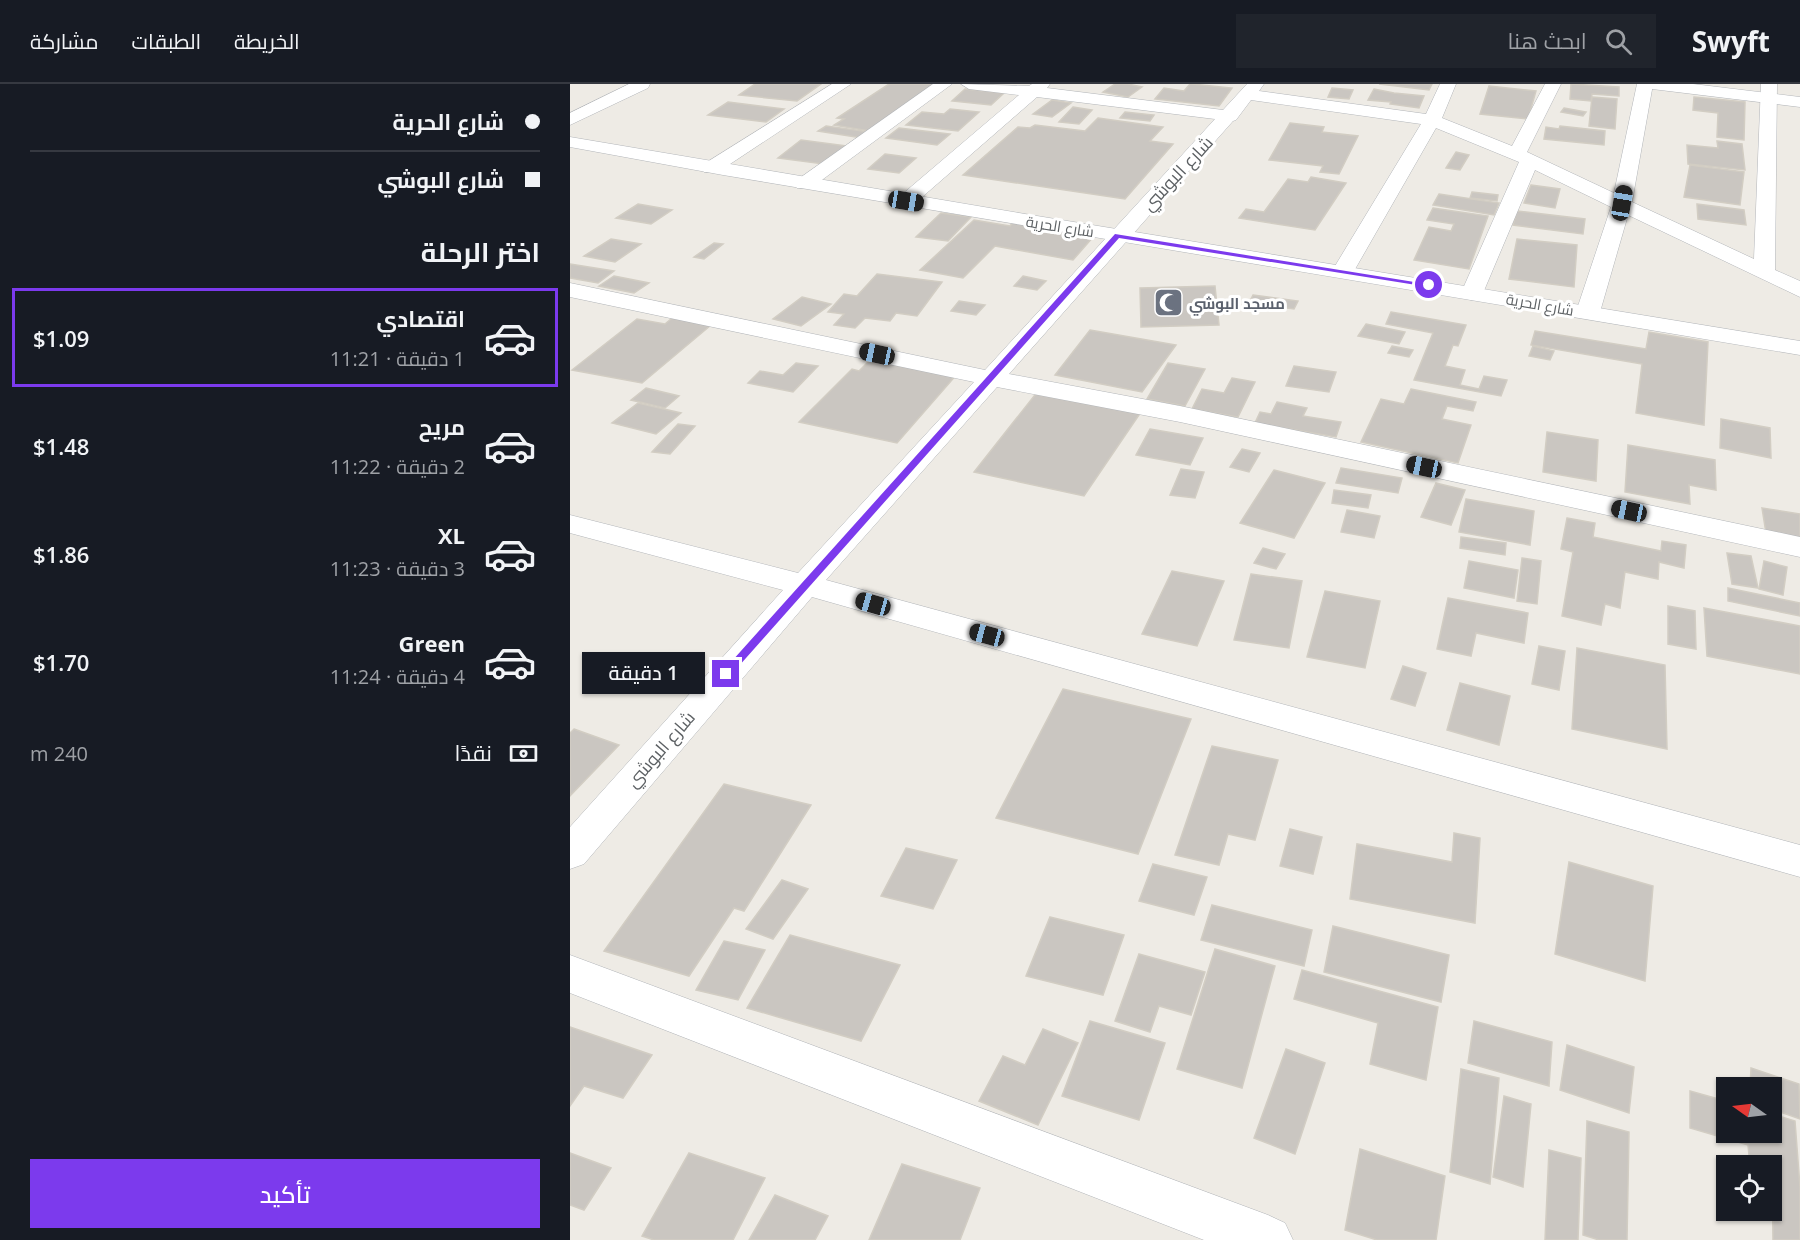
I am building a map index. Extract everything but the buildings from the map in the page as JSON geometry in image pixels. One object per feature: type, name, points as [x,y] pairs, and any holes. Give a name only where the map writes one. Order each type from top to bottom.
[{"type":"street","points":[[570,120],[642,84]]},
{"type":"street","points":[[711,168],[843,84]]},
{"type":"street","points":[[804,184],[945,84]]},
{"type":"street","points":[[969,84],[1038,88],[1230,116]]},
{"type":"street","points":[[1344,271],[1432,120],[1448,84]]},
{"type":"street","points":[[1472,292],[1553,84]]},
{"type":"street","points":[[1588,312],[1622,203],[1645,84]]},
{"type":"street","points":[[1652,84],[1800,94]]},
{"type":"street","points":[[1719,84],[1769,91],[1800,102]]},
{"type":"street","points":[[906,201],[1038,88]]},
{"type":"street","points":[[1252,89],[1432,120],[1523,157],[1800,290]]},
{"type":"street","name":"شارع البوشي","points":[[570,853],[805,585],[1252,89]]},
{"type":"street","points":[[1764,272],[1769,91]]},
{"type":"street","name":"شارع الحرية","points":[[570,142],[804,184],[1472,292],[1800,348]]},
{"type":"street","points":[[570,290],[990,378],[1180,414],[1800,547]]},
{"type":"street","points":[[570,524],[805,585],[1800,861]]},
{"type":"street","points":[[570,974],[1268,1240]]},
{"type":"place","name":"مسجد البوشي","points":[[1168,303]]},
{"type":"route","points":[[726,674],[1118,236],[1429,285]]}]
